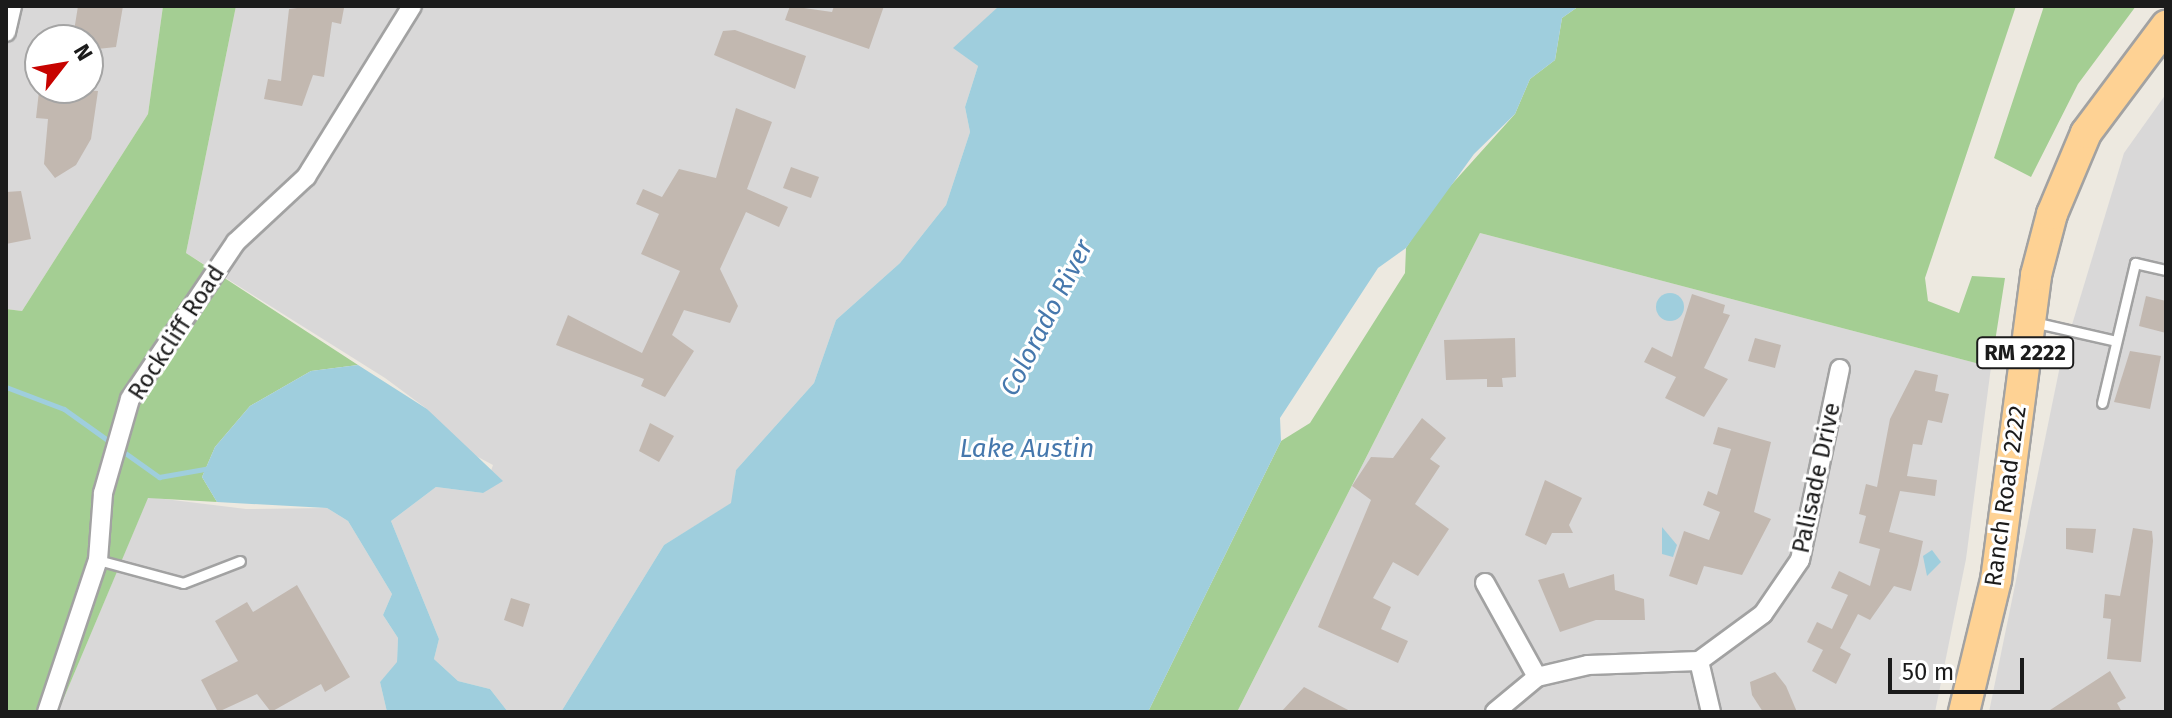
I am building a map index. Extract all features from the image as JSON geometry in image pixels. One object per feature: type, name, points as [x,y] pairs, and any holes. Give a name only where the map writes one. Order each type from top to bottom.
[{"type":"main road","name":"Ranch Road 2222","points":[[1964,712],[1996,580],[2030,322],[2052,214],[2086,133],[2166,26]]},
{"type":"street","points":[[6,32],[12,6]]},
{"type":"street","name":"Rockcliff Road","points":[[47,712],[98,560],[103,493],[130,399],[236,242],[306,177],[412,6]]},
{"type":"street","name":"Palisade Drive","points":[[1699,661],[1763,614],[1800,560],[1840,369]]},
{"type":"street","points":[[1485,583],[1537,677]]},
{"type":"street","points":[[1495,712],[1537,677],[1588,665],[1699,661],[1711,712]]},
{"type":"lane","points":[[2102,403],[2135,263],[2166,270]]},
{"type":"lane","points":[[2030,322],[2116,341]]},
{"type":"lane","points":[[98,560],[183,583],[240,561]]},
{"type":"shaded area","points":[[6,6],[163,6],[148,114],[22,311],[6,309]]},
{"type":"shaded area","points":[[236,6],[999,6],[954,48],[978,66],[965,107],[970,132],[946,205],[900,263],[836,320],[814,383],[736,470],[732,503],[664,545],[561,712],[508,712],[490,689],[458,681],[434,659],[439,639],[391,521],[436,487],[483,493],[493,465],[461,448],[427,409],[385,378],[186,253]]},
{"type":"shaded area","points":[[2166,94],[2166,712],[1989,712],[2061,361],[2124,153]]},
{"type":"shaded area","points":[[1480,233],[1991,367],[1966,559],[1935,712],[1237,712]]},
{"type":"shaded area","points":[[148,497],[246,509],[327,508],[348,521],[392,594],[383,615],[398,638],[397,663],[380,682],[387,712],[58,712]]},
{"type":"green space","points":[[163,6],[236,6],[186,253],[358,365],[311,371],[250,406],[215,447],[202,477],[217,502],[148,498],[58,712],[6,712],[6,309],[22,311],[148,114]]},
{"type":"green space","points":[[1579,6],[2016,6],[1925,278],[1928,301],[1959,313],[1972,276],[2005,278],[1991,367],[1480,233],[1237,712],[1148,712],[1281,441],[1310,423],[1405,273],[1406,248],[1435,203],[1515,114],[1530,79],[1555,60],[1562,18]]},
{"type":"green space","points":[[2044,6],[2136,6],[2078,84],[2031,177],[1994,158]]},
{"type":"water","name":"Lake Austin","points":[[999,6],[1579,6],[1562,18],[1555,60],[1530,79],[1515,114],[1474,154],[1406,248],[1378,268],[1280,418],[1281,441],[1148,712],[561,712],[664,545],[731,503],[736,470],[814,383],[836,320],[900,263],[946,205],[970,132],[965,107],[978,66],[953,48]]},
{"type":"water","points":[[1670,293],[1680,297],[1684,307],[1680,317],[1670,321],[1660,317],[1656,307],[1660,297]]},
{"type":"water","points":[[358,365],[427,409],[503,481],[483,493],[436,487],[391,521],[439,639],[434,659],[458,681],[490,689],[508,712],[387,712],[380,682],[397,662],[398,638],[383,615],[392,594],[348,521],[327,508],[217,502],[202,477],[215,447],[250,406],[311,371]]},
{"type":"water","points":[[1662,527],[1677,545],[1673,557],[1662,554]]},
{"type":"water","points":[[1932,550],[1941,562],[1927,576],[1923,556]]},
{"type":"building","points":[[78,6],[123,6],[116,47],[104,48],[104,24],[75,24]]},
{"type":"building","points":[[790,6],[832,12],[834,6],[884,6],[869,49],[785,20]]},
{"type":"building","points":[[344,8],[341,24],[332,22],[324,77],[313,75],[302,106],[264,99],[268,79],[281,81],[289,9]]},
{"type":"building","points":[[735,30],[806,56],[795,89],[714,55],[723,31]]},
{"type":"building","points":[[38,104],[96,104],[91,139],[76,165],[55,178],[44,164],[48,119],[36,118]]},
{"type":"building","points":[[736,108],[772,122],[747,189],[788,207],[779,227],[746,212],[720,269],[738,306],[730,323],[684,310],[672,335],[694,351],[665,397],[641,386],[644,379],[556,345],[568,315],[642,353],[680,271],[641,254],[659,214],[636,204],[643,189],[662,197],[679,169],[716,178]]},
{"type":"building","points":[[791,167],[819,177],[811,198],[783,188]]},
{"type":"building","points":[[21,191],[31,239],[6,244],[6,192]]},
{"type":"building","points":[[1692,294],[1725,305],[1723,313],[1730,315],[1704,368],[1728,379],[1704,417],[1665,398],[1676,377],[1644,362],[1652,347],[1672,357]]},
{"type":"building","points":[[2146,296],[2166,301],[2166,333],[2139,326]]},
{"type":"building","points":[[1515,338],[1516,377],[1502,378],[1503,387],[1487,387],[1487,379],[1446,380],[1444,340]]},
{"type":"building","points":[[1755,338],[1781,345],[1775,368],[1748,361]]},
{"type":"building","points":[[2130,351],[2161,356],[2150,409],[2114,402]]},
{"type":"building","points":[[1915,370],[1938,375],[1935,391],[1949,394],[1942,423],[1928,420],[1922,445],[1913,444],[1907,476],[1937,480],[1935,496],[1900,491],[1889,532],[1923,541],[1918,565],[1911,591],[1894,586],[1870,620],[1858,614],[1840,648],[1851,654],[1836,684],[1812,671],[1823,650],[1807,642],[1817,622],[1832,629],[1848,595],[1831,588],[1839,571],[1870,586],[1880,549],[1859,543],[1866,516],[1859,514],[1866,484],[1877,487],[1890,419]]},
{"type":"building","points":[[1422,418],[1446,438],[1430,459],[1440,466],[1415,504],[1449,529],[1418,576],[1393,562],[1373,598],[1391,607],[1381,629],[1408,641],[1398,663],[1318,627],[1371,500],[1352,486],[1371,457],[1393,458]]},
{"type":"building","points":[[650,423],[674,436],[659,462],[639,451]]},
{"type":"building","points":[[1718,427],[1771,442],[1754,512],[1771,519],[1742,575],[1704,566],[1697,585],[1669,576],[1684,531],[1709,540],[1720,512],[1703,505],[1708,491],[1717,495],[1731,449],[1713,444]]},
{"type":"building","points":[[1545,480],[1582,498],[1569,525],[1573,533],[1552,533],[1546,545],[1525,535]]},
{"type":"building","points":[[2066,528],[2096,529],[2093,553],[2066,549]]},
{"type":"building","points":[[2133,528],[2152,531],[2153,541],[2141,662],[2107,659],[2111,619],[2103,618],[2105,594],[2120,596]]},
{"type":"building","points":[[1564,573],[1569,588],[1614,574],[1615,590],[1644,599],[1645,620],[1596,620],[1560,632],[1538,580]]},
{"type":"building","points":[[297,585],[350,677],[325,692],[321,684],[271,712],[257,694],[218,712],[201,680],[238,661],[215,621],[247,602],[253,612]]},
{"type":"building","points":[[511,598],[530,604],[523,627],[504,620]]},
{"type":"building","points":[[2110,671],[2126,698],[2117,703],[2122,712],[2047,712]]},
{"type":"building","points":[[1775,672],[1786,686],[1797,712],[1763,712],[1752,695],[1750,682]]},
{"type":"building","points":[[1304,687],[1352,712],[1281,712]]},
{"type":"waterway","points":[[6,387],[64,409],[113,444]]},
{"type":"waterway","points":[[121,450],[159,477],[210,468]]},
{"type":"water label","name":"Colorado River","points":[[1047,318]]}]
